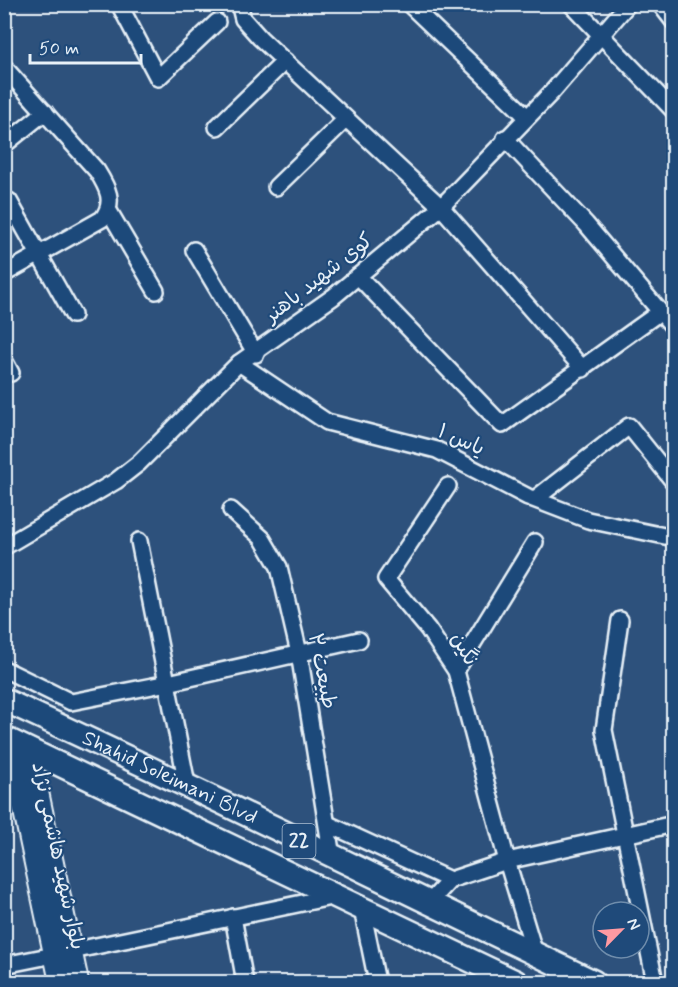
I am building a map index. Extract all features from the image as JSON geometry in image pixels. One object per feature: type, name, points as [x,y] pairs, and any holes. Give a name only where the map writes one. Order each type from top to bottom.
[{"type":"highway","name":"Shahid Soleimani Blvd","points":[[4,700],[187,784],[332,857],[594,982]]},
{"type":"highway","name":"Shahid Soleimani Blvd","points":[[14,742],[516,982]]},
{"type":"main road","name":"بلوار شهید هاشمی نژاد","points":[[14,742],[33,809],[63,953],[78,982]]},
{"type":"main road","name":"بلوار شهید هاشمی نژاد","points":[[60,982],[63,953]]},
{"type":"street","points":[[119,4],[158,78],[217,22]]},
{"type":"street","points":[[409,4],[527,117]]},
{"type":"street","points":[[571,4],[674,111]]},
{"type":"street","name":"کوی شهید باهنر","points":[[4,547],[107,486],[139,463],[239,363],[256,354],[358,276],[441,207],[527,117],[628,4]]},
{"type":"street","points":[[660,4],[674,22]]},
{"type":"street","points":[[240,7],[243,20],[441,207],[583,369]]},
{"type":"street","points":[[217,127],[285,61]]},
{"type":"street","points":[[4,67],[97,171],[107,187],[111,202],[109,211],[102,219],[4,274]]},
{"type":"street","points":[[4,145],[45,112]]},
{"type":"street","points":[[276,188],[346,119]]},
{"type":"street","points":[[505,138],[586,224],[674,328]]},
{"type":"street","points":[[9,201],[72,315]]},
{"type":"street","points":[[109,211],[156,291]]},
{"type":"street","points":[[194,250],[256,354]]},
{"type":"street","points":[[358,276],[502,426],[660,312]]},
{"type":"street","name":"یاس ۱","points":[[239,363],[327,422],[437,450],[535,499],[588,520],[674,538]]},
{"type":"street","points":[[535,499],[629,426],[674,481]]},
{"type":"street","name":"نگین","points":[[448,486],[386,579],[428,629],[456,671],[507,861],[535,954]]},
{"type":"street","name":"طبیعت ٣","points":[[231,510],[262,538],[279,567],[299,653],[332,857]]},
{"type":"street","points":[[139,541],[187,784]]},
{"type":"street","points":[[456,671],[535,542]]},
{"type":"street","points":[[620,620],[604,729],[654,982]]},
{"type":"street","points":[[4,669],[71,702],[168,683],[359,640]]},
{"type":"street","points":[[328,824],[450,880]]},
{"type":"street","points":[[429,903],[450,880],[507,861],[674,824]]},
{"type":"street","points":[[4,965],[336,896]]},
{"type":"street","points":[[362,909],[377,982]]},
{"type":"street","points":[[232,918],[245,982]]}]
